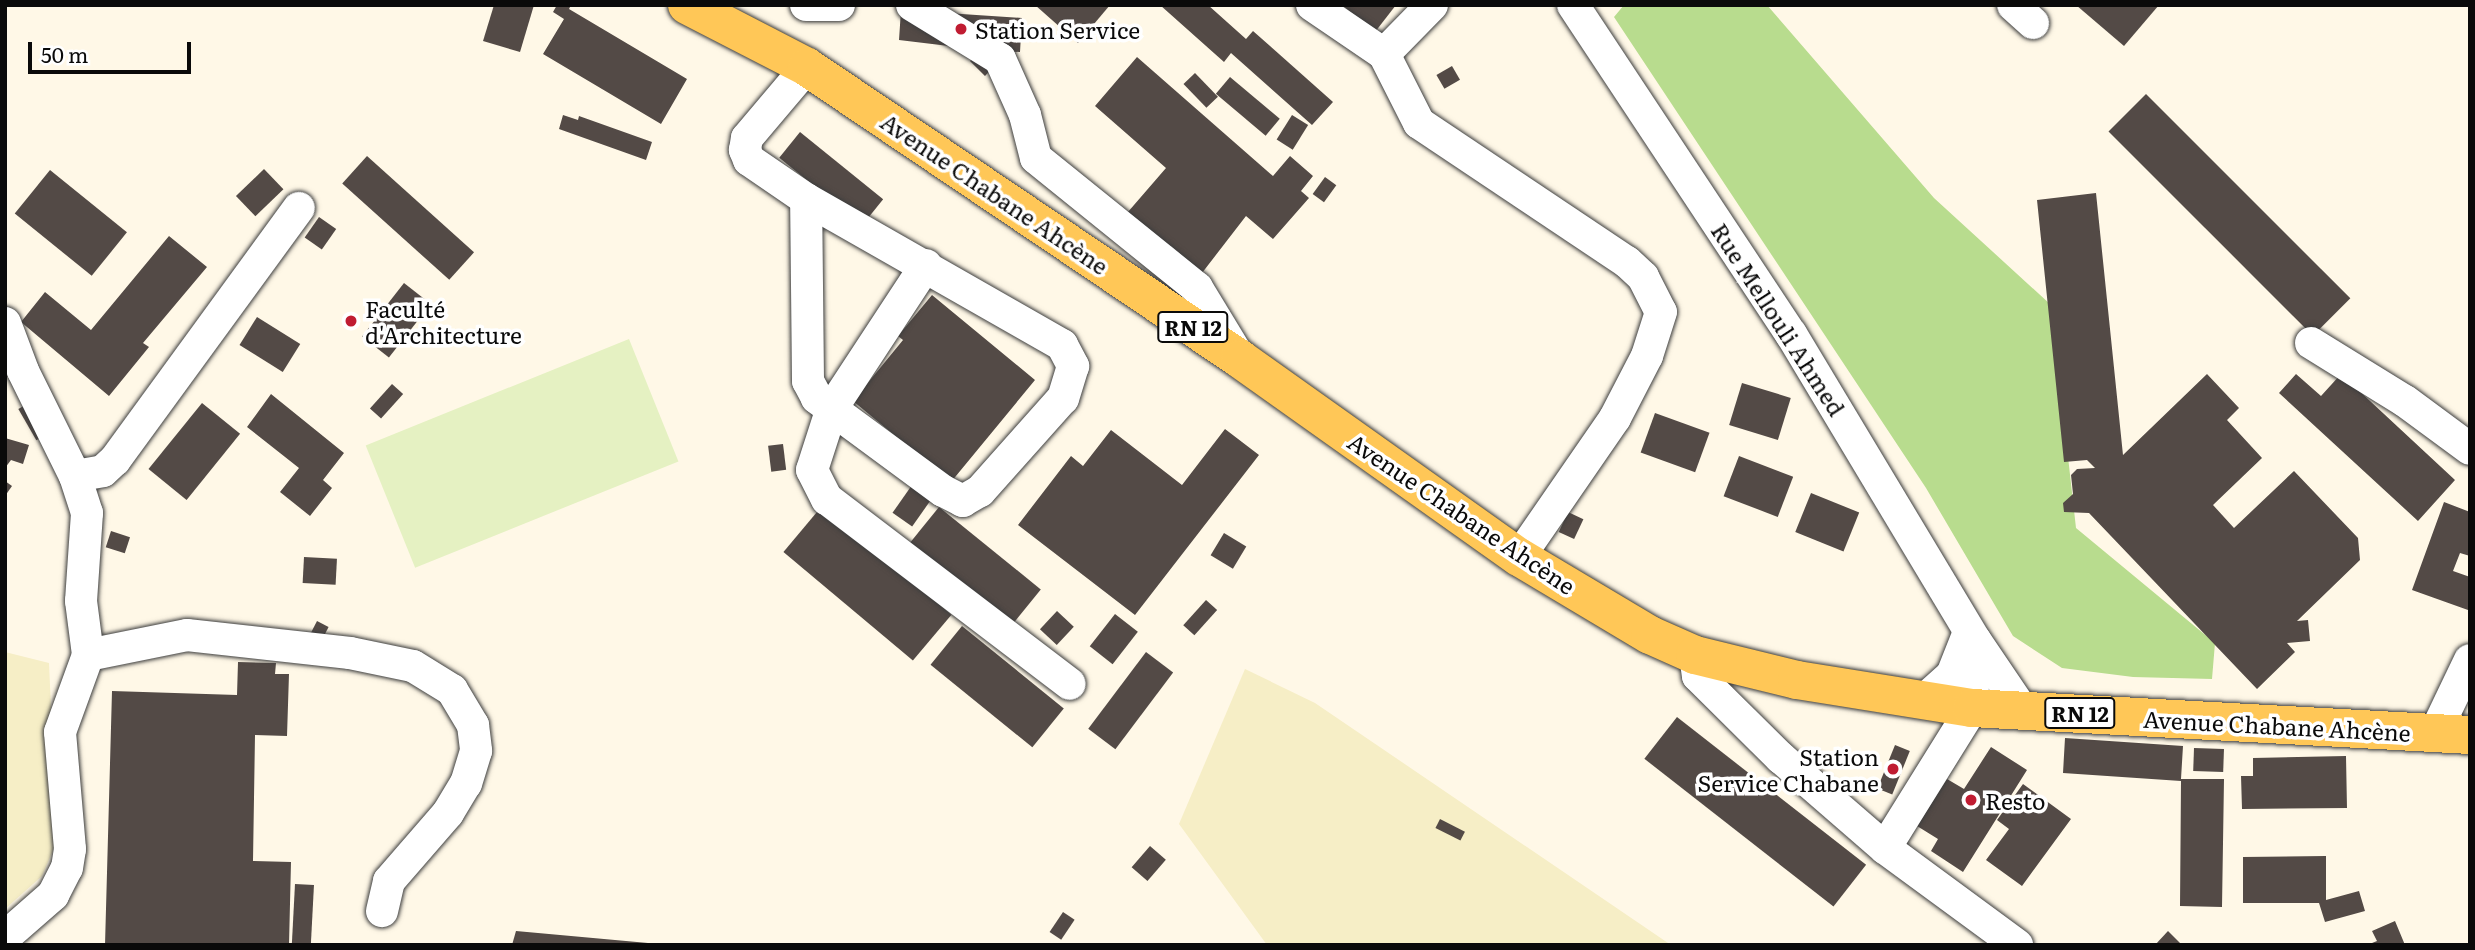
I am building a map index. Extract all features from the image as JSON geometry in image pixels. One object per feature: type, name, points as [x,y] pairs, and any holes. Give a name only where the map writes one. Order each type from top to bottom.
[{"type":"main road","name":"Avenue Chabane Ahcène","points":[[687,5],[807,67],[1240,359],[1519,557],[1650,635],[1695,655],[1797,680],[1972,708],[2452,735]]},
{"type":"street","points":[[912,5],[1000,59],[1025,115],[1035,158],[1197,288],[1240,359]]},
{"type":"street","points":[[1312,5],[1384,54],[1400,90],[1427,131],[1627,262],[1643,277],[1661,312],[1647,356],[1615,418],[1519,557]]},
{"type":"street","points":[[1384,54],[1432,5]]},
{"type":"street","name":"Rue Mellouli Ahmed","points":[[1573,5],[1791,334],[1972,635],[2037,711]]},
{"type":"street","points":[[806,199],[808,381],[817,398],[943,491],[963,500],[980,491],[1063,398],[1073,366],[1062,345],[926,265],[806,199],[748,160],[745,150],[747,138],[807,67]]},
{"type":"street","points":[[75,476],[103,471],[115,460],[299,208]]},
{"type":"street","points":[[926,265],[832,408],[812,470],[827,499],[1070,684]]},
{"type":"street","points":[[5,323],[23,371],[75,476],[87,513],[81,601],[88,655],[61,732],[70,849],[67,868],[52,895],[5,937]]},
{"type":"street","points":[[2311,343],[2405,401],[2470,449]]},
{"type":"street","points":[[88,655],[187,635],[349,653],[413,666],[452,690],[472,725],[472,762],[448,813],[389,881],[382,911]]},
{"type":"street","points":[[1923,701],[1952,675],[1972,635]]},
{"type":"street","points":[[1885,848],[1972,708],[1972,635]]},
{"type":"street","points":[[1695,655],[1698,676],[1782,758],[1885,848],[2017,945]]},
{"type":"street","points":[[2452,735],[2470,660]]},
{"type":"shaded area","points":[[5,652],[49,663],[57,841],[42,876],[5,909]]},
{"type":"shaded area","points":[[1245,669],[1315,703],[1671,945],[1267,945],[1179,824]]},
{"type":"green space","points":[[1624,5],[1767,5],[1934,198],[2051,305],[2076,528],[2215,643],[2212,679],[2133,677],[2062,668],[2013,636],[1926,488],[1614,17]]},
{"type":"green space","points":[[629,339],[678,461],[415,568],[366,445]]},
{"type":"building","points":[[494,5],[534,5],[520,52],[483,41]]},
{"type":"building","points":[[557,5],[571,5],[569,9],[687,79],[661,124],[543,54],[564,19],[553,12]]},
{"type":"building","points":[[1035,5],[1110,5],[1078,43]]},
{"type":"building","points":[[1160,5],[1208,5],[1246,39],[1253,31],[1333,102],[1312,125],[1231,53],[1224,62]]},
{"type":"building","points":[[1342,5],[1396,5],[1375,32]]},
{"type":"building","points":[[2076,5],[2159,5],[2124,46]]},
{"type":"building","name":"Station Service","points":[[901,10],[1022,18],[1020,52],[984,50],[997,63],[985,76],[970,61],[982,50],[899,40]]},
{"type":"building","points":[[1137,57],[1273,176],[1290,156],[1313,176],[1301,191],[1309,198],[1273,239],[1246,216],[1202,273],[1171,246],[1162,257],[1121,220],[1166,168],[1095,106]]},
{"type":"building","points":[[1452,66],[1460,80],[1444,89],[1436,75]]},
{"type":"building","points":[[1195,73],[1218,97],[1206,108],[1183,84]]},
{"type":"building","points":[[1230,77],[1280,119],[1266,136],[1216,94]]},
{"type":"building","points":[[2146,94],[2350,298],[2313,336],[2109,131]]},
{"type":"building","points":[[563,115],[578,120],[579,116],[652,142],[646,160],[559,129]]},
{"type":"building","points":[[1292,115],[1308,125],[1293,150],[1277,140]]},
{"type":"building","points":[[800,132],[883,199],[862,225],[779,158]]},
{"type":"building","points":[[367,156],[474,252],[449,280],[342,183]]},
{"type":"building","points":[[264,169],[283,189],[255,216],[236,196]]},
{"type":"building","points":[[50,170],[127,232],[92,276],[15,214]]},
{"type":"building","points":[[1325,177],[1336,185],[1324,202],[1313,194]]},
{"type":"building","points":[[2096,193],[2123,455],[2207,374],[2239,408],[2227,420],[2262,458],[2213,505],[2234,528],[2294,471],[2358,538],[2360,560],[2297,621],[2308,620],[2310,641],[2287,643],[2295,652],[2257,689],[2089,513],[2064,512],[2063,503],[2073,494],[2071,475],[2077,469],[2095,468],[2087,460],[2064,462],[2037,200]]},
{"type":"building","points":[[319,217],[336,229],[322,250],[305,237]]},
{"type":"building","points":[[169,236],[207,267],[143,343],[149,347],[109,396],[21,322],[45,292],[91,330]]},
{"type":"building","points":[[404,283],[431,304],[389,358],[362,337]]},
{"type":"building","points":[[932,295],[1035,380],[951,482],[853,401],[903,340],[898,336]]},
{"type":"building","points":[[257,317],[300,344],[283,372],[240,345]]},
{"type":"building","points":[[2296,374],[2321,396],[2341,374],[2455,480],[2418,521],[2279,393]]},
{"type":"building","points":[[1742,383],[1791,398],[1778,440],[1729,425]]},
{"type":"building","points":[[392,384],[403,394],[381,419],[370,409]]},
{"type":"building","points":[[271,394],[344,453],[323,480],[332,488],[310,516],[280,492],[299,468],[247,427]]},
{"type":"building","points":[[202,403],[240,434],[187,500],[149,469]]},
{"type":"building","points":[[27,404],[45,435],[36,440],[18,409]]},
{"type":"building","points":[[1655,413],[1710,433],[1695,472],[1641,452]]},
{"type":"building","points":[[1225,429],[1259,455],[1135,615],[1018,525],[1071,456],[1083,466],[1111,430],[1182,485]]},
{"type":"building","points":[[5,438],[29,445],[23,464],[11,460],[5,468]]},
{"type":"building","points":[[783,444],[786,470],[771,472],[768,446]]},
{"type":"building","points":[[1739,456],[1793,477],[1778,517],[1724,496]]},
{"type":"building","points":[[5,481],[12,486],[5,496]]},
{"type":"building","points":[[912,485],[932,499],[912,527],[892,513]]},
{"type":"building","points":[[1811,493],[1859,512],[1843,551],[1795,532]]},
{"type":"building","points":[[2444,502],[2470,512],[2470,556],[2460,553],[2453,571],[2470,577],[2468,610],[2412,590]]},
{"type":"building","points":[[822,506],[951,615],[913,661],[783,552]]},
{"type":"building","points":[[939,507],[1041,589],[1011,627],[909,544]]},
{"type":"building","points":[[1568,512],[1583,519],[1574,539],[1559,532]]},
{"type":"building","points":[[111,531],[130,537],[125,553],[106,547]]},
{"type":"building","points":[[1224,533],[1246,546],[1233,569],[1211,555]]},
{"type":"building","points":[[304,557],[337,559],[336,585],[303,583]]},
{"type":"building","points":[[1206,600],[1217,610],[1194,635],[1183,625]]},
{"type":"building","points":[[1057,611],[1074,627],[1057,645],[1040,629]]},
{"type":"building","points":[[1115,614],[1138,632],[1113,664],[1090,646]]},
{"type":"building","points":[[317,621],[329,627],[322,640],[310,634]]},
{"type":"building","points":[[962,626],[1064,708],[1032,747],[931,665]]},
{"type":"building","points":[[1146,652],[1173,672],[1115,749],[1088,729]]},
{"type":"building","points":[[238,662],[276,663],[275,674],[289,674],[287,736],[255,735],[253,861],[291,862],[289,945],[105,945],[112,691],[237,695]]},
{"type":"building","points":[[1677,717],[1866,865],[1833,907],[1644,759]]},
{"type":"building","points":[[2065,738],[2183,746],[2181,779],[2224,779],[2222,907],[2180,906],[2181,781],[2063,773]]},
{"type":"building","name":"Station Service Chabane","points":[[1895,745],[1910,751],[1892,795],[1877,789]]},
{"type":"building","name":"Resto","points":[[1991,747],[2027,770],[1963,872],[1931,851],[1938,839],[1917,826],[1947,779],[1964,789]]},
{"type":"building","points":[[2194,748],[2224,749],[2223,772],[2193,771]]},
{"type":"building","points":[[2346,756],[2347,808],[2242,809],[2241,776],[2253,776],[2253,758]]},
{"type":"building","points":[[2023,784],[2071,819],[2022,886],[1986,860],[2009,829],[1997,820]]},
{"type":"building","points":[[1440,819],[1465,832],[1460,841],[1435,828]]},
{"type":"building","points":[[1150,846],[1166,860],[1147,881],[1132,867]]},
{"type":"building","points":[[2326,856],[2326,900],[2359,891],[2365,911],[2325,922],[2319,903],[2243,903],[2243,857]]},
{"type":"building","points":[[295,884],[314,885],[311,945],[292,945]]},
{"type":"building","points":[[1063,912],[1075,920],[1061,940],[1050,932]]},
{"type":"building","points":[[2395,921],[2405,945],[2367,945],[2377,941],[2372,931]]},
{"type":"building","points":[[516,931],[648,943],[512,945]]},
{"type":"building","points":[[2168,931],[2182,945],[2155,945]]},
{"type":"place","name":"Station Service","points":[[961,29]]},
{"type":"place","name":"Faculté d'Architecture","points":[[351,321]]},
{"type":"place","name":"Station Service Chabane","points":[[1893,769]]},
{"type":"place","name":"Resto","points":[[1971,800]]}]
